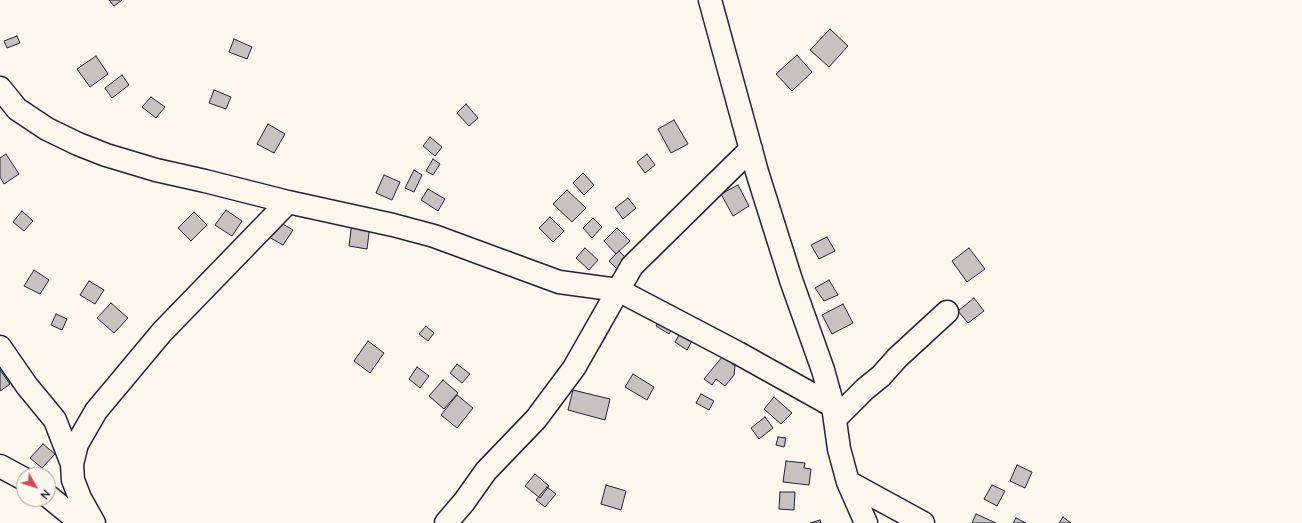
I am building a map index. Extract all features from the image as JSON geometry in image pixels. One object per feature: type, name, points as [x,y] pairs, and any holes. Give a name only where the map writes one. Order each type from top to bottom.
[{"type":"street","points":[[710,0],[757,172],[784,259],[823,370],[834,412],[839,449],[848,482],[866,523]]},
{"type":"street","points":[[0,88],[17,109],[46,129],[106,155],[156,170],[288,202],[393,225],[434,236],[559,282],[618,290],[732,350],[834,412]]},
{"type":"street","points":[[446,523],[464,502],[486,471],[536,419],[570,374],[632,266],[751,149]]},
{"type":"street","points":[[72,464],[77,444],[96,411],[162,332],[288,202]]},
{"type":"street","points":[[834,412],[881,376],[897,358],[947,312]]},
{"type":"street","points":[[0,347],[27,386],[55,420],[72,464],[73,480],[80,498],[94,523]]},
{"type":"street","points":[[0,466],[16,475]]},
{"type":"street","points":[[848,482],[923,523]]},
{"type":"street","points":[[56,503],[81,523]]},
{"type":"building","points":[[109,0],[122,0],[114,6]]},
{"type":"building","points":[[830,29],[848,46],[829,67],[810,50]]},
{"type":"building","points":[[17,36],[20,43],[7,48],[4,41]]},
{"type":"building","points":[[234,39],[252,47],[247,59],[229,52]]},
{"type":"building","points":[[797,55],[812,72],[792,91],[776,74]]},
{"type":"building","points":[[96,56],[108,74],[90,87],[77,69]]},
{"type":"building","points":[[122,75],[129,85],[112,98],[105,88]]},
{"type":"building","points":[[214,90],[231,97],[226,109],[209,103]]},
{"type":"building","points":[[151,97],[165,107],[156,118],[142,107]]},
{"type":"building","points":[[466,104],[478,118],[469,126],[457,113]]},
{"type":"building","points":[[674,120],[688,144],[671,153],[658,129]]},
{"type":"building","points":[[268,124],[285,134],[274,153],[257,144]]},
{"type":"building","points":[[430,137],[442,147],[435,156],[423,146]]},
{"type":"building","points":[[6,154],[19,174],[4,184],[0,177],[0,158]]},
{"type":"building","points":[[647,154],[655,165],[645,173],[637,162]]},
{"type":"building","points":[[433,159],[440,164],[433,175],[426,171]]},
{"type":"building","points":[[414,170],[422,175],[414,192],[405,188]]},
{"type":"building","points":[[583,173],[594,185],[584,195],[573,183]]},
{"type":"building","points":[[384,175],[400,182],[392,200],[376,193]]},
{"type":"building","points":[[738,185],[749,206],[733,216],[721,194]]},
{"type":"building","points":[[428,189],[445,199],[438,211],[421,200]]},
{"type":"building","points":[[567,190],[586,208],[572,222],[553,204]]},
{"type":"building","points":[[628,198],[636,208],[623,219],[615,208]]},
{"type":"building","points":[[226,210],[242,221],[232,236],[215,225]]},
{"type":"building","points":[[22,211],[33,221],[24,231],[13,222]]},
{"type":"building","points":[[194,212],[207,225],[191,241],[178,228]]},
{"type":"building","points":[[550,217],[564,231],[553,242],[539,228]]},
{"type":"building","points":[[593,218],[602,227],[592,238],[583,228]]},
{"type":"building","points":[[276,220],[293,230],[283,245],[267,236]]},
{"type":"building","points":[[352,222],[370,225],[367,249],[349,246]]},
{"type":"building","points":[[617,228],[630,241],[616,254],[604,241]]},
{"type":"building","points":[[827,237],[835,251],[819,259],[811,245]]},
{"type":"building","points":[[585,248],[598,260],[589,270],[576,258]]},
{"type":"building","points":[[969,248],[985,269],[967,282],[952,261]]},
{"type":"building","points":[[619,251],[632,264],[622,274],[609,261]]},
{"type":"building","points":[[34,270],[49,280],[40,294],[24,286]]},
{"type":"building","points":[[829,280],[838,295],[824,301],[815,288]]},
{"type":"building","points":[[89,281],[104,290],[95,304],[80,295]]},
{"type":"building","points":[[974,298],[984,311],[968,323],[958,311]]},
{"type":"building","points":[[111,303],[128,318],[114,333],[97,318]]},
{"type":"building","points":[[843,304],[853,323],[832,334],[822,315]]},
{"type":"building","points":[[56,314],[67,319],[62,330],[51,325]]},
{"type":"building","points":[[660,319],[673,327],[669,334],[656,326]]},
{"type":"building","points":[[426,326],[434,333],[428,341],[419,334]]},
{"type":"building","points":[[682,330],[694,337],[687,350],[675,342]]},
{"type":"building","points":[[368,341],[384,353],[370,373],[354,361]]},
{"type":"building","points":[[723,356],[735,366],[734,375],[725,386],[716,379],[712,385],[704,379]]},
{"type":"building","points":[[457,364],[470,374],[462,383],[450,373]]},
{"type":"building","points":[[417,367],[429,376],[420,388],[409,379]]},
{"type":"building","points":[[0,370],[10,384],[0,391]]},
{"type":"building","points":[[633,374],[654,387],[647,400],[625,387]]},
{"type":"building","points":[[443,380],[458,393],[444,409],[429,396]]},
{"type":"building","points":[[573,390],[610,399],[605,420],[568,410]]},
{"type":"building","points":[[701,394],[714,401],[709,410],[696,403]]},
{"type":"building","points":[[457,395],[473,408],[457,428],[441,415]]},
{"type":"building","points":[[774,397],[792,413],[781,424],[764,409]]},
{"type":"building","points":[[765,417],[773,428],[759,439],[751,428]]},
{"type":"building","points":[[778,437],[786,438],[784,447],[776,445]]},
{"type":"building","points":[[43,444],[55,454],[43,467],[41,467],[30,458]]},
{"type":"building","points":[[786,461],[805,463],[804,468],[811,469],[809,485],[783,482]]},
{"type":"building","points":[[1017,465],[1032,472],[1025,488],[1010,481]]},
{"type":"building","points":[[535,474],[549,486],[540,498],[525,486]]},
{"type":"building","points":[[606,485],[626,491],[621,510],[601,504]]},
{"type":"building","points":[[992,485],[1005,491],[997,506],[984,499]]},
{"type":"building","points":[[547,487],[556,494],[545,507],[536,500]]},
{"type":"building","points":[[780,492],[795,492],[794,510],[779,509]]},
{"type":"building","points":[[976,514],[996,523],[972,523]]},
{"type":"building","points":[[1063,517],[1071,523],[1059,523]]},
{"type":"building","points":[[1016,518],[1026,523],[1013,523]]},
{"type":"building","points":[[820,520],[821,523],[810,523]]}]
